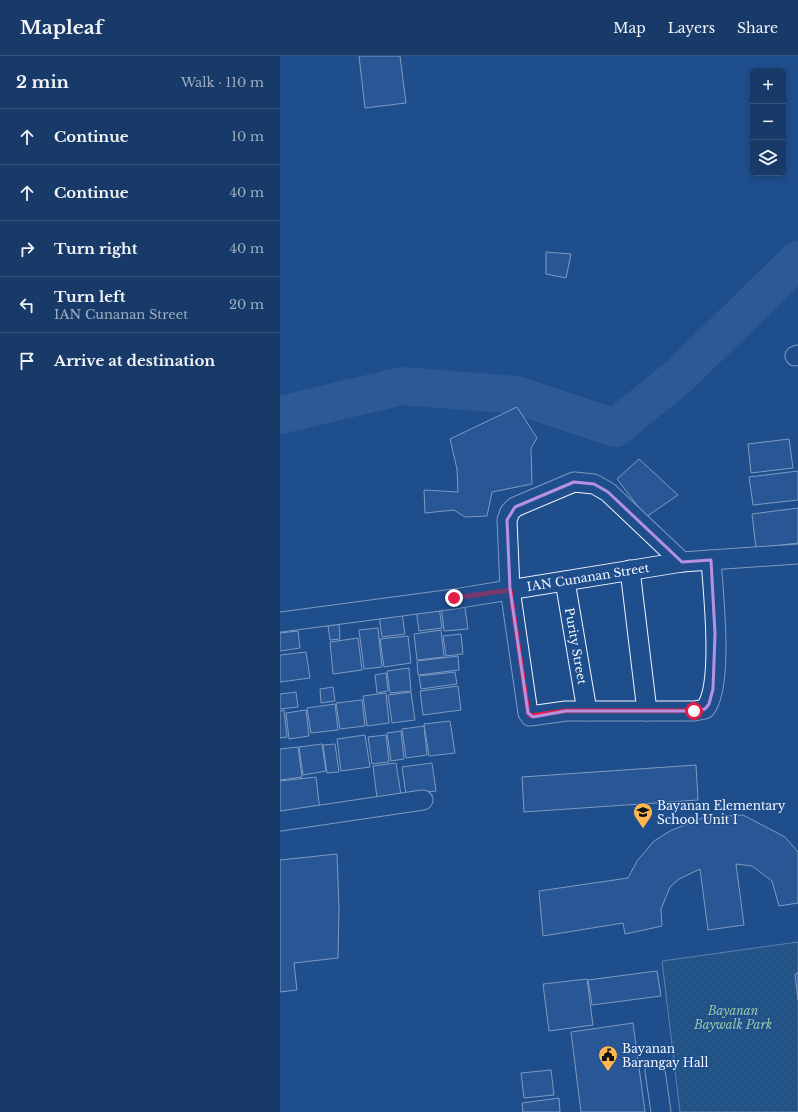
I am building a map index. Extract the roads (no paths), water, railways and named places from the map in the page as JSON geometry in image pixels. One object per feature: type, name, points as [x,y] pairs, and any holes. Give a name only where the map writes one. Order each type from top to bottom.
[{"type":"street","points":[[682,562],[608,492],[594,484],[574,482],[515,507],[510,512],[507,520],[510,590],[528,713],[533,717],[566,711],[694,711],[705,709],[709,704],[713,689],[715,634],[711,560]]},
{"type":"street","name":"IAN Cunanan Street","points":[[280,622],[510,590],[682,562],[798,554]]},
{"type":"street","points":[[630,570],[646,711]]},
{"type":"street","name":"Purity Street","points":[[565,581],[587,711]]},
{"type":"street","points":[[280,820],[423,800]]},
{"type":"street","points":[[655,1071],[661,1112]]},
{"type":"waterway","points":[[280,415],[402,386],[516,395],[615,428],[679,376],[798,260]]},
{"type":"place","name":"Bayanan Elementary School Unit I","points":[[643,829]]},
{"type":"place","name":"Bayanan Barangay Hall","points":[[608,1072]]},
{"type":"park label","name":"Bayanan Baywalk Park","points":[[733,1017]]}]
